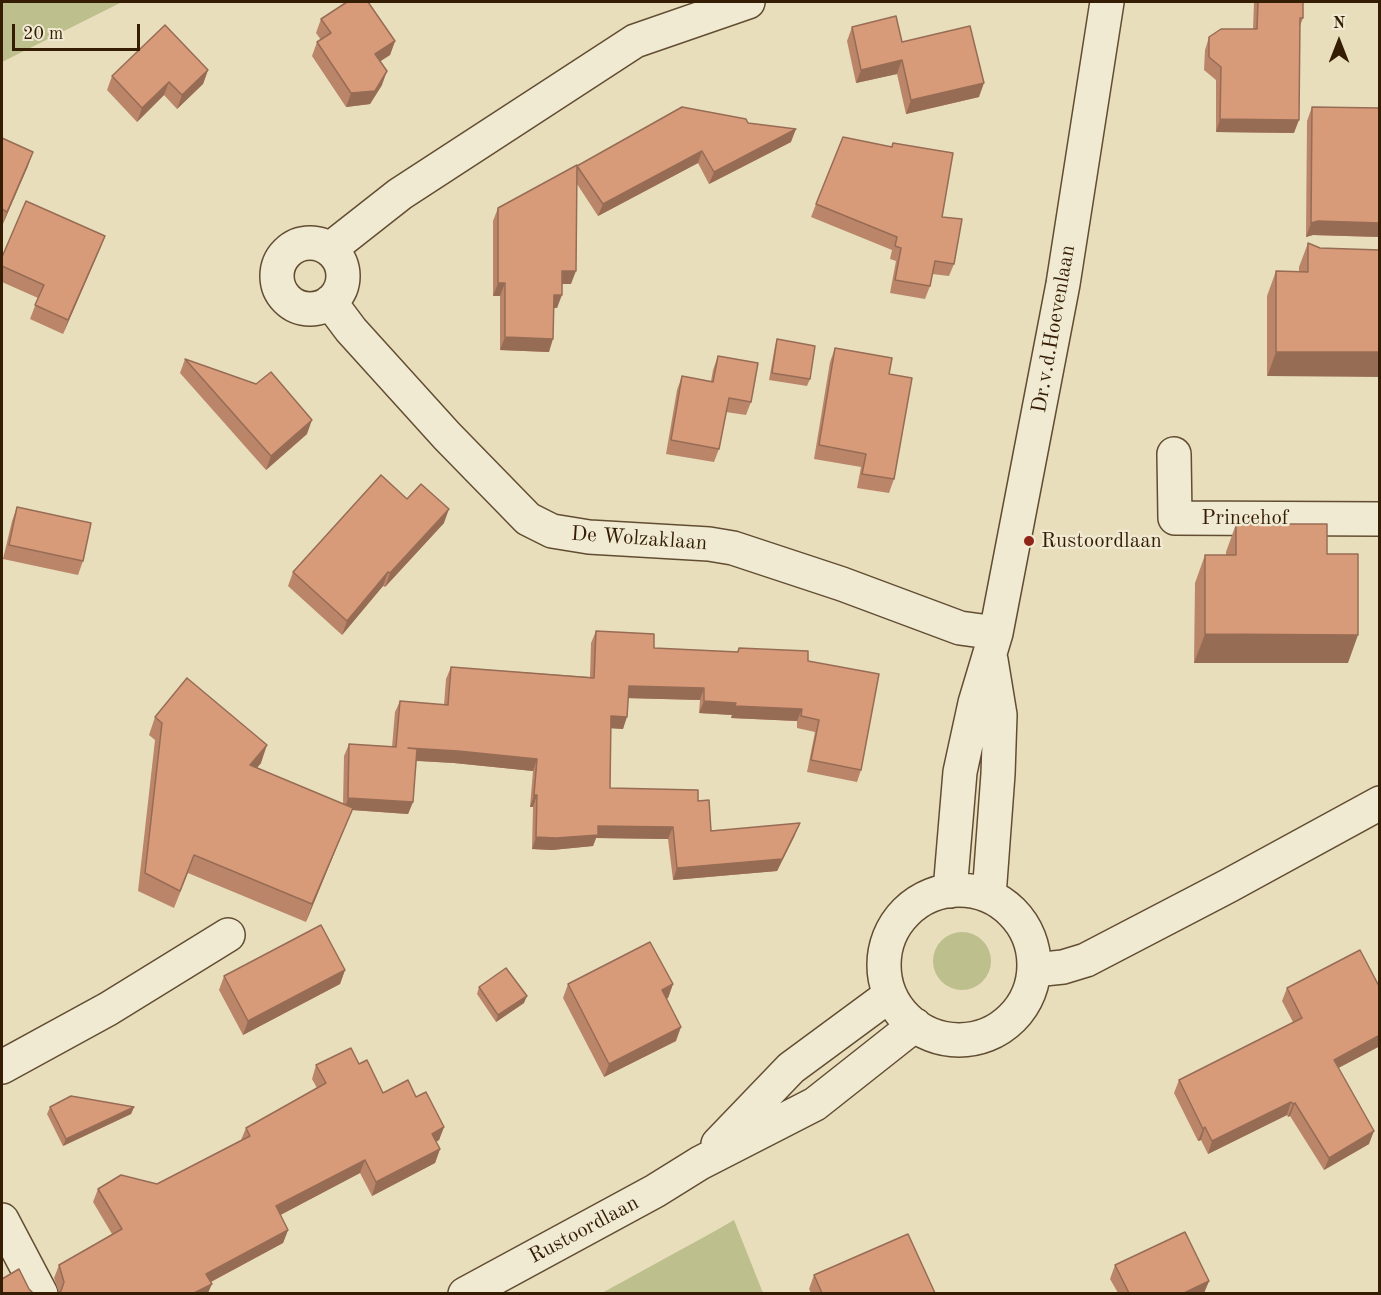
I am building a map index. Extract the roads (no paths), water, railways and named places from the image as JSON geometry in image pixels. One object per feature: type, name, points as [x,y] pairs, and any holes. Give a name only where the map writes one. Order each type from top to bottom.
[{"type":"street","points":[[330,249],[400,194],[635,41],[748,2]]},
{"type":"street","name":"Dr.v.d.Hoevenlaan","points":[[950,891],[960,772],[975,703],[993,644],[1063,284],[1107,2]]},
{"type":"street","points":[[311,242],[330,249],[337,256],[343,269],[343,284],[339,294],[323,306],[308,309],[294,306],[282,296],[276,282],[277,266],[284,254],[296,244],[311,242]]},
{"type":"street","name":"De Wolzaklaan","points":[[330,302],[351,330],[447,436],[528,519],[552,531],[570,535],[709,544],[733,548],[842,584],[960,628],[993,644]]},
{"type":"street","name":"Princehof","points":[[1174,454],[1175,518],[1380,519]]},
{"type":"street","name":"Dr.v.d.Hoevenlaan","points":[[989,896],[1000,715],[993,644]]},
{"type":"street","points":[[1034,970],[1064,967],[1086,960],[1380,803]]},
{"type":"street","points":[[964,890],[989,896],[1008,908],[1023,926],[1032,946],[1034,970],[1029,992],[1016,1013],[1007,1022],[986,1035],[975,1038],[938,1037],[915,1025],[897,1007],[890,995],[884,973],[886,949],[900,918],[918,903],[939,893],[950,891],[964,890]]},
{"type":"street","points":[[2,1067],[108,1009],[228,936]]},
{"type":"street","name":"Rustoordlaan","points":[[700,1163],[791,1068],[890,995]]},
{"type":"street","name":"Rustoordlaan","points":[[465,1293],[655,1191],[700,1163],[815,1104],[915,1025]]},
{"type":"street","points":[[2,1220],[41,1293]]},
{"type":"place","name":"Rustoordlaan","points":[[1029,541]]}]
